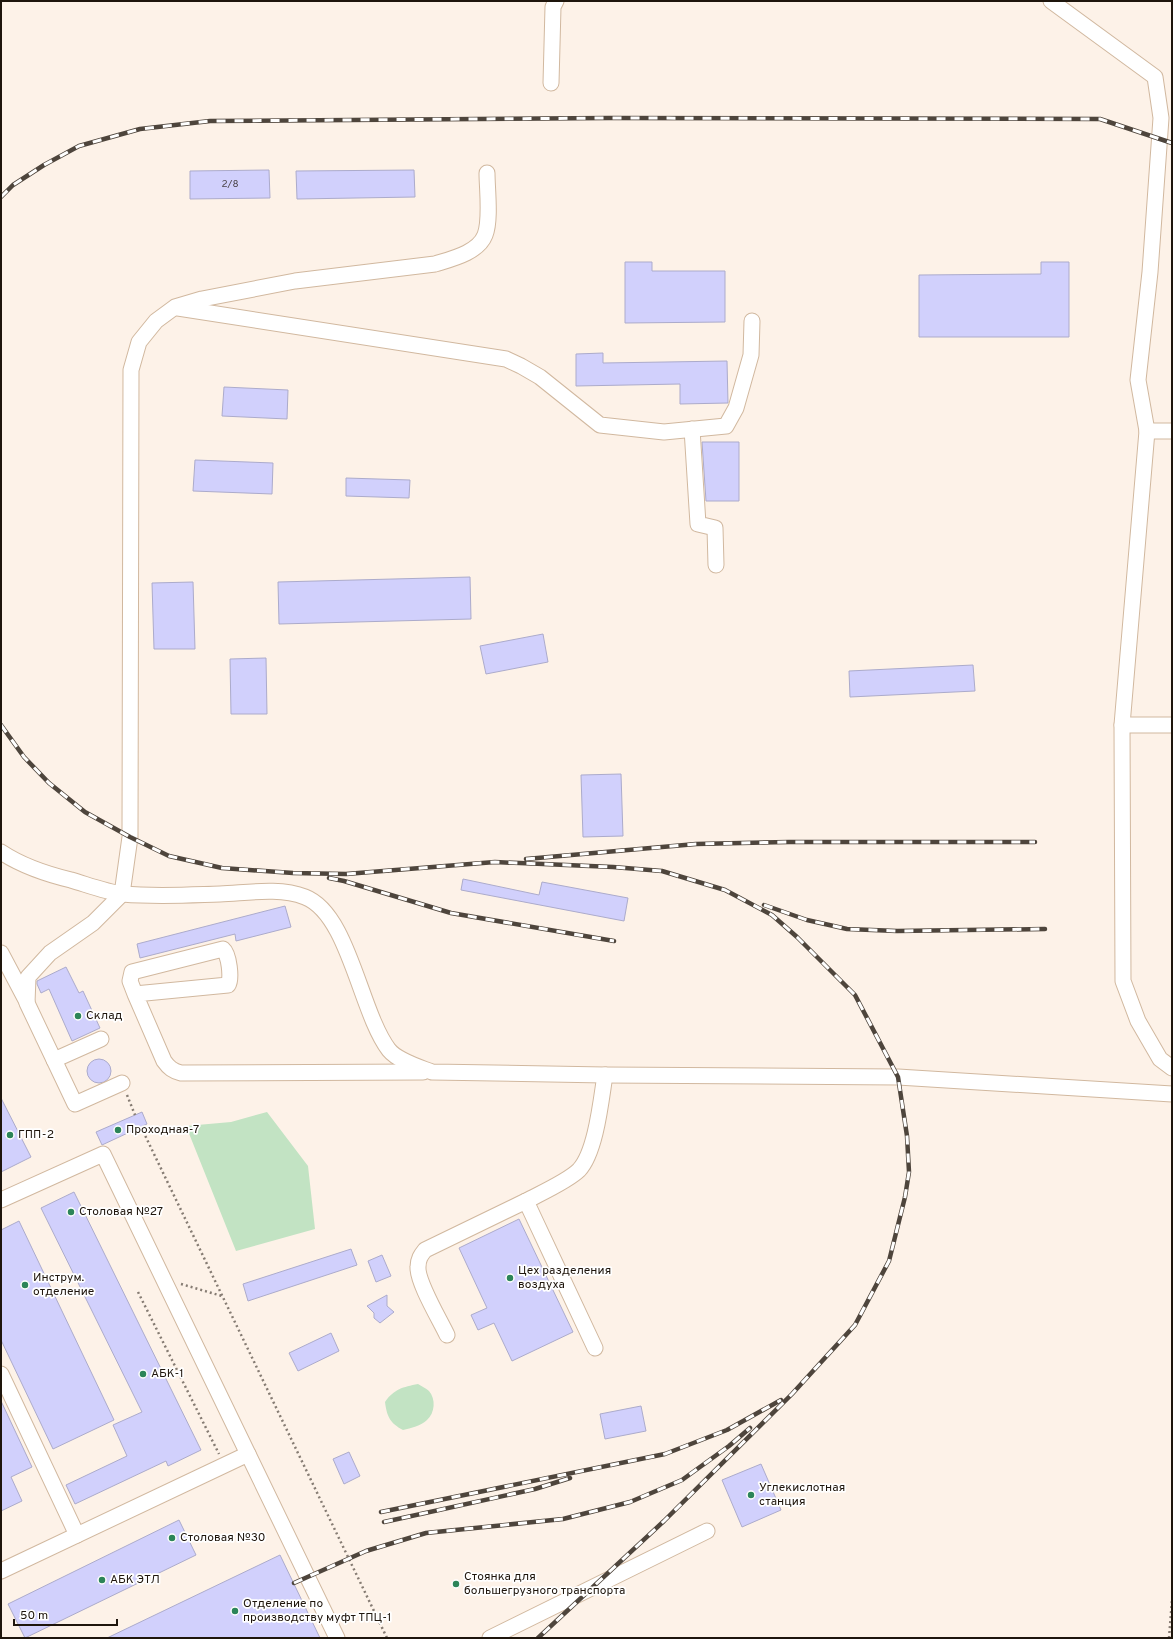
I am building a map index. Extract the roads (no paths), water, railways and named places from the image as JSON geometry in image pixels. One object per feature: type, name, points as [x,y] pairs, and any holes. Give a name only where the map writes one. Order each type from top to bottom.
[{"type":"street","points":[[551,83],[552,7],[556,1]]},
{"type":"street","points":[[1051,1],[1155,77],[1161,118],[1150,272],[1138,380],[1147,431],[1122,725],[1123,981],[1138,1021],[1160,1060],[1172,1068]]},
{"type":"street","points":[[27,1003],[28,977],[50,953],[93,923],[122,894],[130,837],[131,370],[139,342],[156,321],[175,307],[202,299],[295,281],[435,264],[457,258],[474,248],[485,236],[488,215],[487,173]]},
{"type":"street","points":[[175,307],[506,359],[540,377],[600,426],[664,432],[726,426],[736,408],[751,355],[752,321]]},
{"type":"street","points":[[692,429],[698,524],[715,528],[716,565]]},
{"type":"street","points":[[1147,431],[1172,431]]},
{"type":"street","points":[[1122,725],[1172,725]]},
{"type":"street","points":[[1,852],[9,858],[45,873],[122,894],[161,896],[282,892],[305,897],[322,907],[336,926],[376,1028],[390,1051],[408,1063],[432,1072]]},
{"type":"street","points":[[135,994],[228,985],[230,981],[227,954],[223,949],[132,972],[130,981],[135,994],[164,1061],[168,1067],[181,1074],[432,1072],[898,1077],[1172,1094]]},
{"type":"street","points":[[1,953],[27,1003],[75,1104],[122,1083]]},
{"type":"street","points":[[54,1060],[101,1039]]},
{"type":"street","points":[[447,1335],[422,1283],[418,1268],[419,1258],[425,1250],[526,1201],[569,1178],[580,1170],[590,1150],[596,1128],[605,1075]]},
{"type":"street","points":[[1,1200],[103,1154],[337,1638]]},
{"type":"street","points":[[526,1201],[595,1348]]},
{"type":"street","points":[[1,1374],[77,1535]]},
{"type":"street","points":[[1,1571],[248,1454]]},
{"type":"street","points":[[490,1638],[707,1531]]},
{"type":"railway","points":[[1,197],[13,185],[44,165],[79,146],[140,129],[210,121],[609,118],[1100,119],[1172,143]]},
{"type":"railway","points":[[1,725],[24,757],[49,783],[85,812],[130,837],[169,856],[222,868],[293,873],[346,874],[495,862],[613,867],[662,871],[725,890],[772,915],[797,937],[855,995],[898,1077],[907,1136],[909,1172],[905,1197],[889,1261],[855,1325],[792,1394],[664,1521],[538,1638]]},
{"type":"railway","points":[[526,859],[696,844],[789,842],[1035,842]]},
{"type":"railway","points":[[329,878],[344,881],[451,913],[614,941]]},
{"type":"railway","points":[[764,905],[807,920],[847,929],[897,931],[1045,929]]},
{"type":"railway","points":[[381,1512],[665,1454],[727,1430],[781,1400]]},
{"type":"railway","points":[[294,1583],[366,1551],[426,1533],[563,1519],[630,1502],[682,1480],[729,1446],[750,1428]]},
{"type":"railway","points":[[384,1522],[535,1489],[570,1478]]},
{"type":"place","name":"Склад","points":[[78,1016]]},
{"type":"place","name":"Проходная-7","points":[[118,1130]]},
{"type":"place","name":"ГПП-2","points":[[10,1135]]},
{"type":"place","name":"Столовая №27","points":[[71,1212]]},
{"type":"place","name":"Цех разделения воздуха","points":[[510,1278]]},
{"type":"place","name":"Инструм. отделение","points":[[25,1285]]},
{"type":"place","name":"АБК-1","points":[[143,1374]]},
{"type":"place","name":"Углекислотная станция","points":[[751,1495]]},
{"type":"place","name":"Столовая №30","points":[[172,1538]]},
{"type":"place","name":"АБК ЭТЛ","points":[[102,1580]]},
{"type":"place","name":"Стоянка для большегрузного транспорта","points":[[456,1584]]},
{"type":"place","name":"Отделение по производству муфт ТПЦ-1","points":[[235,1611]]}]
